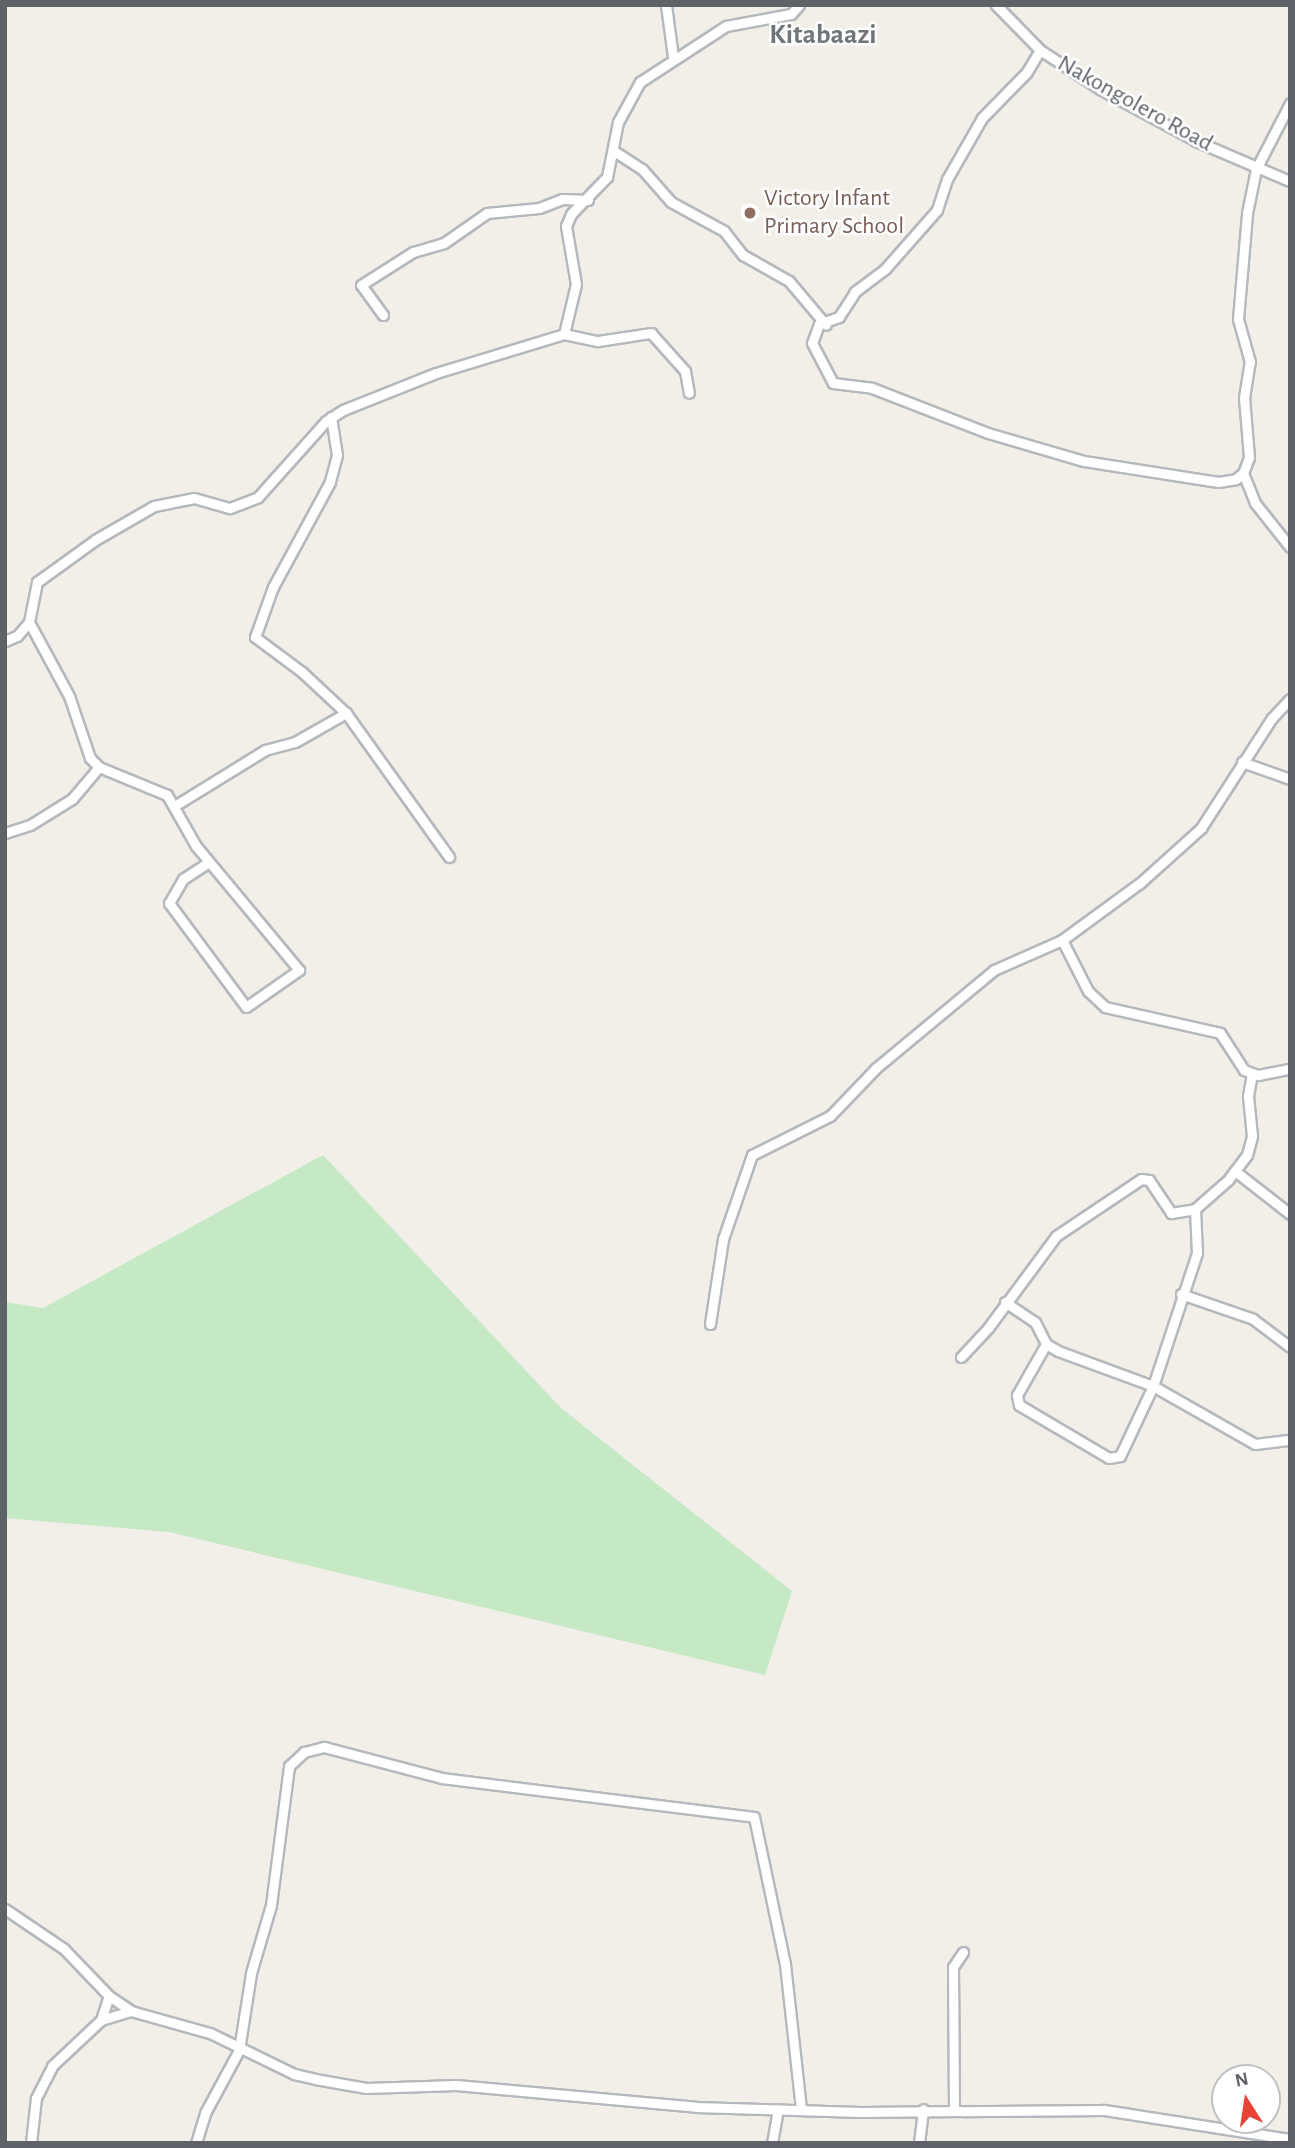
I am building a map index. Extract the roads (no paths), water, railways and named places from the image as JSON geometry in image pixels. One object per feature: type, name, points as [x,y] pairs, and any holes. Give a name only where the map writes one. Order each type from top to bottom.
[{"type":"street","points":[[666,5],[673,57]]},
{"type":"street","points":[[564,334],[576,284],[566,226],[571,214],[588,200],[607,177],[618,122],[632,95],[650,72],[726,26],[791,14],[799,5]]},
{"type":"street","name":"Nakongolero Road","points":[[996,5],[1040,50],[1142,114],[1256,169],[1290,181]]},
{"type":"street","points":[[1040,50],[1026,73],[982,118],[947,179],[937,210],[885,269],[855,292],[839,317],[826,325],[819,324],[812,343],[833,383],[872,388],[988,433],[1084,461],[1219,482],[1243,473]]},
{"type":"street","points":[[1290,103],[1256,169],[1238,293],[1238,319],[1250,362],[1244,398],[1249,457],[1243,473],[1255,503],[1290,547]]},
{"type":"street","points":[[614,151],[642,169],[671,202],[724,231],[743,255],[789,281],[826,325]]},
{"type":"street","points":[[383,315],[362,285],[413,252],[444,243],[487,213],[539,208],[562,199],[588,200]]},
{"type":"street","points":[[5,641],[17,636],[29,622],[37,582],[57,565],[154,506],[194,498],[230,508],[246,504],[258,497],[331,417],[436,373],[564,334],[598,341],[651,333],[685,371],[690,393]]},
{"type":"street","points":[[331,417],[337,454],[330,482],[273,587],[255,637],[302,672],[346,713],[449,858]]},
{"type":"street","points":[[29,622],[69,696],[84,749],[99,766],[161,790],[176,805],[209,862],[299,970],[246,1007],[169,903],[183,879],[209,862]]},
{"type":"street","points":[[710,1324],[723,1239],[752,1154],[830,1116],[876,1068],[994,970],[1062,940],[1102,914],[1201,828],[1242,762],[1290,699]]},
{"type":"street","points":[[176,805],[265,750],[295,742],[346,713]]},
{"type":"street","points":[[1242,762],[1290,779]]},
{"type":"street","points":[[5,833],[30,825],[72,799],[99,766]]},
{"type":"street","points":[[1062,940],[1088,991],[1105,1007],[1220,1033],[1244,1070],[1252,1073],[1290,1069]]},
{"type":"street","points":[[961,1357],[1056,1236],[1141,1179],[1149,1180],[1171,1213],[1195,1209],[1235,1171],[1247,1155],[1252,1136],[1248,1096],[1252,1073]]},
{"type":"street","points":[[1235,1171],[1290,1214]]},
{"type":"street","points":[[1046,1343],[1017,1395],[1019,1405],[1109,1458],[1120,1456],[1153,1386],[1199,1245],[1195,1209]]},
{"type":"street","points":[[1181,1294],[1254,1319],[1290,1347]]},
{"type":"street","points":[[1005,1302],[1035,1322],[1046,1343],[1153,1386],[1255,1444],[1290,1440]]},
{"type":"street","points":[[196,2143],[205,2113],[239,2050],[251,1973],[271,1905],[289,1766],[311,1748],[340,1748],[442,1778],[754,1817],[785,1964],[800,2110]]},
{"type":"street","points":[[5,1909],[64,1948],[109,1996],[131,2011],[210,2034],[294,2074],[366,2088],[456,2085],[778,2110],[1104,2110],[1259,2139],[1290,2139]]},
{"type":"street","points":[[954,2109],[953,1967],[963,1952]]},
{"type":"street","points":[[31,2143],[40,2084],[101,2020],[109,1996]]},
{"type":"street","points":[[101,2020],[131,2011]]},
{"type":"street","points":[[919,2143],[923,2109]]},
{"type":"street","points":[[772,2143],[778,2110]]},
{"type":"place","name":"Victory Infant Primary School","points":[[750,213]]},
{"type":"district","name":"Kitabaazi","points":[[823,35]]}]
